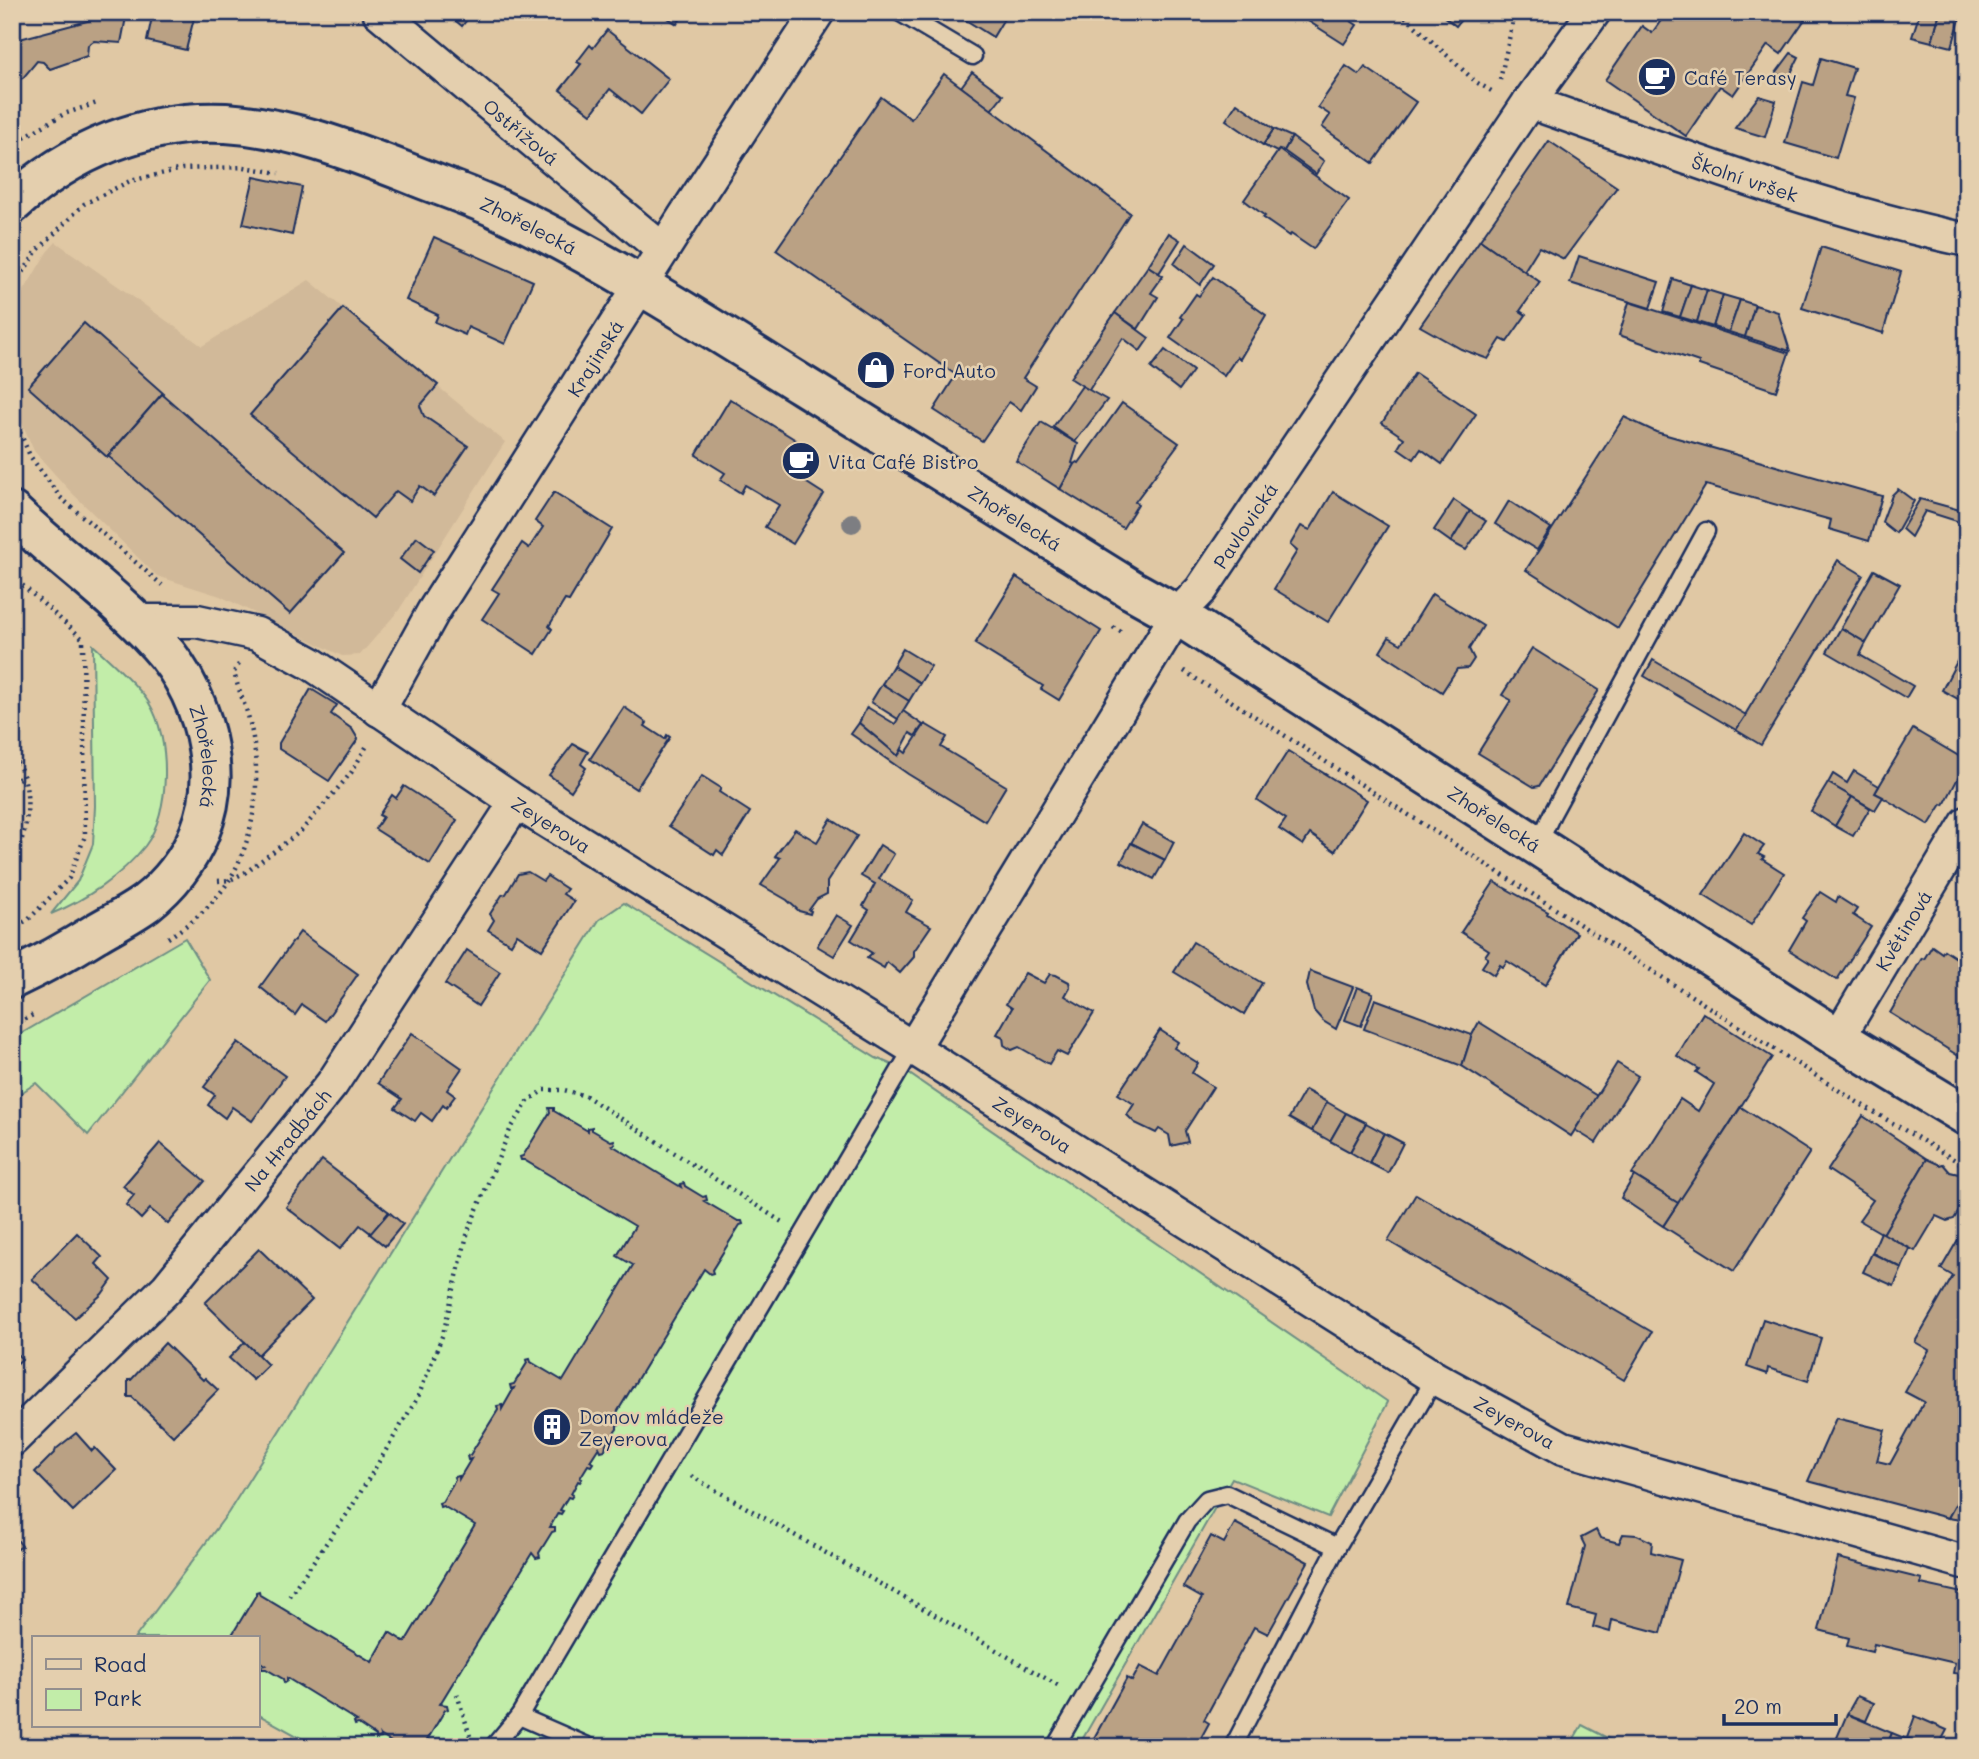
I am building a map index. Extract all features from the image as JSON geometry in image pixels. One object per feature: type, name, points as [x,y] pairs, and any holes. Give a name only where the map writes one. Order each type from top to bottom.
[{"type":"main road","name":"Zhořelecká","points":[[12,204],[31,186],[62,164],[118,138],[156,128],[224,123],[275,129],[355,152],[495,208],[642,285],[1132,590],[1177,615],[1838,1038],[1967,1116]]},
{"type":"main road","name":"Zhořelecká","points":[[12,512],[135,621],[178,669],[205,729],[210,759],[211,794],[204,825],[192,849],[180,869],[163,888],[145,904],[47,963],[12,979]]},
{"type":"street","name":"Ostřížová","points":[[379,12],[663,250]]},
{"type":"street","name":"Krajinská","points":[[379,710],[433,612],[818,12]]},
{"type":"street","name":"Pavlovická","points":[[914,1048],[1177,615],[1201,590],[1525,108],[1594,12]]},
{"type":"street","name":"Školní vršek","points":[[1525,108],[1778,189],[1917,230],[1967,240]]},
{"type":"street","name":"Zeyerova","points":[[135,621],[197,621],[257,634],[312,664],[516,802],[914,1048],[1435,1378],[1563,1448],[1967,1563]]},
{"type":"street","name":"Na Hradbách","points":[[12,1440],[167,1288],[332,1084],[516,802]]},
{"type":"street","name":"Květinová","points":[[1838,1038],[1967,823]]},
{"type":"lane","points":[[899,12],[973,56]]},
{"type":"lane","points":[[1538,845],[1552,814],[1706,531]]},
{"type":"lane","points":[[494,1747],[519,1716],[914,1048]]},
{"type":"lane","points":[[1233,1747],[1337,1547],[1435,1378]]},
{"type":"lane","points":[[1055,1747],[1187,1521],[1207,1499],[1227,1494],[1337,1547]]},
{"type":"lane","points":[[519,1716],[590,1747]]},
{"type":"path","points":[[1400,12],[1476,82],[1525,108]]},
{"type":"path","points":[[1497,94],[1515,12]]},
{"type":"path","points":[[12,290],[36,252],[84,204],[130,181],[182,169],[244,167],[281,174]]},
{"type":"path","points":[[12,413],[30,456],[60,497],[165,588]]},
{"type":"path","points":[[12,576],[83,639],[85,803],[85,836],[69,878],[29,919],[12,929]]},
{"type":"path","points":[[1184,671],[1845,1094],[1967,1167]]},
{"type":"path","points":[[163,888],[230,880],[246,872],[301,831],[351,773],[370,740],[379,710]]},
{"type":"path","points":[[12,757],[18,763],[23,776],[27,803],[26,828],[19,850],[12,859]]},
{"type":"path","points":[[12,783],[23,776]]},
{"type":"path","points":[[289,1596],[351,1508],[418,1397],[443,1334],[468,1231],[510,1130],[529,1100],[544,1090],[564,1090],[586,1096],[803,1236]]},
{"type":"path","points":[[668,1462],[1083,1699]]},
{"type":"path","points":[[457,1694],[473,1747]]},
{"type":"shaded area","points":[[56,242],[202,346],[309,280],[505,442],[399,610],[360,655],[342,656],[220,596],[157,576],[69,490],[34,451],[16,409],[12,350],[15,306],[47,252]]},
{"type":"green space","points":[[93,645],[138,688],[156,718],[164,755],[163,795],[154,832],[136,857],[103,886],[51,914],[78,881],[93,844]]},
{"type":"green space","points":[[624,903],[876,1058],[902,1069],[1388,1402],[1328,1517],[1232,1478],[1078,1747],[317,1747],[259,1715],[259,1636],[136,1636],[228,1513],[599,920]]},
{"type":"green space","points":[[185,938],[210,980],[88,1135],[36,1083],[12,1099],[12,1039]]},
{"type":"green space","points":[[1582,1725],[1625,1747],[1569,1747]]},
{"type":"building","points":[[127,12],[121,43],[94,41],[88,45],[87,56],[50,69],[43,62],[37,61],[23,78],[14,81],[12,78],[12,41]]},
{"type":"building","points":[[153,12],[198,12],[186,50],[147,41]]},
{"type":"building","points":[[445,12],[473,12],[462,26]]},
{"type":"building","points":[[659,12],[685,12],[677,24]]},
{"type":"building","points":[[953,12],[1008,12],[993,37]]},
{"type":"building","points":[[1294,12],[1337,12],[1357,25],[1344,44]]},
{"type":"building","points":[[1438,12],[1467,12],[1456,26]]},
{"type":"building","points":[[1667,12],[1679,15],[1681,12],[1810,12],[1781,54],[1768,45],[1733,95],[1720,86],[1686,136],[1605,80],[1642,26],[1652,33]]},
{"type":"building","points":[[1920,12],[1940,12],[1932,42],[1912,37]]},
{"type":"building","points":[[1940,12],[1962,12],[1952,47],[1932,42]]},
{"type":"building","points":[[607,30],[669,79],[641,114],[610,89],[591,114],[560,90],[581,64],[577,62],[590,45],[593,48]]},
{"type":"building","points":[[1791,53],[1799,57],[1787,81],[1776,73]]},
{"type":"building","points":[[1821,58],[1854,68],[1845,96],[1854,98],[1836,158],[1785,143],[1803,82],[1813,85]]},
{"type":"building","points":[[1346,66],[1359,75],[1365,67],[1416,102],[1373,163],[1322,127],[1330,115],[1318,107]]},
{"type":"building","points":[[972,72],[1003,95],[991,110],[961,87]]},
{"type":"building","points":[[944,74],[1130,213],[1023,378],[1036,386],[1021,410],[1009,402],[982,441],[934,410],[956,375],[776,250],[881,97],[911,119]]},
{"type":"building","points":[[1759,96],[1776,101],[1765,137],[1735,128]]},
{"type":"building","points":[[1237,103],[1274,129],[1263,145],[1226,120]]},
{"type":"building","points":[[1274,129],[1292,137],[1284,151],[1277,152],[1263,145]]},
{"type":"building","points":[[1292,137],[1324,161],[1316,174],[1284,151]]},
{"type":"building","points":[[1549,141],[1617,187],[1564,259],[1539,247],[1524,271],[1480,240]]},
{"type":"building","points":[[1279,150],[1349,200],[1313,249],[1263,218],[1265,216],[1244,200]]},
{"type":"building","points":[[254,177],[302,187],[292,235],[243,224]]},
{"type":"building","points":[[1169,233],[1180,240],[1159,273],[1148,266]]},
{"type":"building","points":[[434,237],[533,281],[505,344],[468,327],[465,335],[435,322],[438,315],[406,300]]},
{"type":"building","points":[[1480,240],[1540,282],[1520,311],[1526,315],[1507,342],[1501,339],[1488,359],[1461,349],[1420,326]]},
{"type":"building","points":[[1187,244],[1214,264],[1200,285],[1174,264]]},
{"type":"building","points":[[1821,247],[1901,272],[1883,333],[1802,308]]},
{"type":"building","points":[[1579,256],[1659,282],[1650,308],[1570,283]]},
{"type":"building","points":[[1148,266],[1163,276],[1151,293],[1158,297],[1138,329],[1115,313]]},
{"type":"building","points":[[1213,277],[1266,315],[1240,359],[1237,357],[1224,376],[1170,338],[1196,294],[1199,296]]},
{"type":"building","points":[[1673,279],[1691,285],[1680,317],[1663,312]]},
{"type":"building","points":[[1691,285],[1707,290],[1697,322],[1680,317]]},
{"type":"building","points":[[1707,290],[1723,295],[1713,327],[1697,322]]},
{"type":"building","points":[[1723,295],[1740,300],[1729,332],[1713,327]]},
{"type":"building","points":[[1740,300],[1755,305],[1745,337],[1729,332]]},
{"type":"building","points":[[1629,302],[1789,353],[1776,391],[1619,335]]},
{"type":"building","points":[[1755,305],[1778,312],[1790,351],[1745,337]]},
{"type":"building","points":[[343,308],[438,385],[420,406],[424,416],[468,446],[434,496],[420,486],[410,501],[396,491],[373,518],[250,415]]},
{"type":"building","points":[[1115,313],[1149,338],[1140,351],[1123,338],[1089,390],[1070,378]]},
{"type":"building","points":[[84,323],[163,393],[107,457],[28,387]]},
{"type":"building","points":[[1165,350],[1193,371],[1179,390],[1151,368]]},
{"type":"building","points":[[1415,373],[1476,414],[1442,464],[1421,449],[1414,459],[1398,448],[1404,438],[1382,423]]},
{"type":"building","points":[[1082,386],[1107,400],[1075,442],[1053,427]]},
{"type":"building","points":[[162,394],[344,553],[290,614],[108,456]]},
{"type":"building","points":[[730,399],[812,450],[796,476],[824,494],[793,544],[765,527],[779,505],[745,485],[741,493],[720,480],[725,473],[696,455]]},
{"type":"building","points":[[1122,403],[1179,443],[1135,502],[1138,504],[1123,528],[1060,489],[1074,464],[1079,463]]},
{"type":"building","points":[[1624,417],[1656,432],[1882,496],[1869,541],[1829,529],[1831,520],[1706,485],[1618,628],[1526,570]]},
{"type":"building","points":[[1041,422],[1078,444],[1072,463],[1074,464],[1060,489],[1016,461]]},
{"type":"building","points":[[1898,489],[1914,501],[1896,533],[1882,522],[1892,495]]},
{"type":"building","points":[[554,492],[612,529],[569,601],[565,600],[549,626],[552,629],[536,654],[482,619],[499,593],[492,589],[522,543],[529,548],[543,527],[535,521]]},
{"type":"building","points":[[1333,492],[1388,526],[1328,622],[1274,589],[1297,551],[1290,545],[1301,526],[1310,530]]},
{"type":"building","points":[[1920,499],[1967,512],[1966,524],[1925,511],[1911,537],[1902,529]]},
{"type":"building","points":[[1454,500],[1470,511],[1451,542],[1434,530]]},
{"type":"building","points":[[1509,501],[1551,528],[1537,550],[1495,524]]},
{"type":"building","points":[[1470,511],[1486,521],[1466,550],[1451,542]]},
{"type":"building","points":[[417,537],[434,550],[418,573],[400,559]]},
{"type":"building","points":[[1838,560],[1863,575],[1761,745],[1736,730]]},
{"type":"building","points":[[1874,570],[1900,584],[1866,643],[1841,628]]},
{"type":"building","points":[[1016,577],[1101,631],[1059,700],[1041,689],[1043,686],[975,644]]},
{"type":"building","points":[[1432,594],[1483,626],[1469,649],[1474,659],[1468,668],[1457,669],[1442,692],[1380,652],[1389,637],[1401,644]]},
{"type":"building","points":[[1841,628],[1866,643],[1860,655],[1913,686],[1906,698],[1827,652]]},
{"type":"building","points":[[1967,646],[1967,704],[1942,690]]},
{"type":"building","points":[[1532,648],[1599,690],[1539,786],[1534,787],[1478,753],[1511,700],[1502,695]]},
{"type":"building","points":[[903,649],[931,666],[920,683],[893,666]]},
{"type":"building","points":[[1653,660],[1746,715],[1736,730],[1644,676]]},
{"type":"building","points":[[893,666],[920,683],[909,701],[882,684]]},
{"type":"building","points":[[882,684],[909,701],[898,719],[871,702]]},
{"type":"building","points":[[311,689],[337,705],[331,714],[352,729],[358,739],[329,781],[279,749],[279,743]]},
{"type":"building","points":[[624,707],[647,723],[645,726],[665,739],[667,735],[670,737],[636,789],[590,759]]},
{"type":"building","points":[[867,707],[895,724],[903,711],[923,725],[915,736],[910,733],[898,756],[859,723]]},
{"type":"building","points":[[859,723],[898,756],[902,750],[906,753],[925,724],[947,737],[941,747],[1006,786],[985,821],[908,774],[851,734]]},
{"type":"building","points":[[1913,729],[1967,761],[1944,805],[1942,804],[1929,825],[1875,793]]},
{"type":"building","points":[[573,744],[588,752],[581,764],[586,768],[571,791],[549,775]]},
{"type":"building","points":[[1288,751],[1367,800],[1335,851],[1310,834],[1303,845],[1279,829],[1286,819],[1257,800]]},
{"type":"building","points":[[1854,771],[1879,786],[1875,793],[1883,797],[1875,810],[1828,783],[1833,774],[1847,783]]},
{"type":"building","points":[[702,776],[721,788],[719,792],[750,812],[723,855],[717,850],[714,855],[669,826]]},
{"type":"building","points":[[1828,783],[1852,797],[1835,826],[1811,811]]},
{"type":"building","points":[[404,786],[457,820],[430,864],[375,829],[383,817],[379,815],[392,795],[396,798]]},
{"type":"building","points":[[1852,797],[1870,808],[1853,836],[1835,826]]},
{"type":"building","points":[[831,819],[857,836],[827,882],[827,894],[817,899],[809,910],[810,914],[799,911],[787,900],[761,885],[780,858],[775,856],[795,829],[817,842]]},
{"type":"building","points":[[1142,824],[1174,842],[1165,860],[1131,843]]},
{"type":"building","points":[[1744,833],[1764,846],[1758,854],[1764,857],[1762,859],[1784,873],[1751,925],[1703,895]]},
{"type":"building","points":[[1131,843],[1165,860],[1154,879],[1121,862]]},
{"type":"building","points":[[880,845],[894,854],[879,879],[913,900],[906,912],[931,926],[914,951],[914,957],[900,973],[887,962],[884,968],[867,958],[872,953],[851,940],[869,910],[863,906],[875,884],[861,876]]},
{"type":"building","points":[[528,872],[543,881],[547,876],[567,889],[563,894],[574,901],[542,950],[517,934],[511,944],[488,930],[494,920],[490,914],[502,895],[506,894],[518,874]]},
{"type":"building","points":[[1494,882],[1548,912],[1547,914],[1577,933],[1545,985],[1507,961],[1503,967],[1500,965],[1494,975],[1482,967],[1488,958],[1485,956],[1489,950],[1461,932]]},
{"type":"building","points":[[1820,892],[1836,902],[1838,897],[1857,909],[1853,915],[1871,927],[1837,980],[1789,950],[1806,921],[1802,918]]},
{"type":"building","points":[[836,915],[853,925],[834,956],[817,946]]},
{"type":"building","points":[[300,932],[358,974],[325,1021],[302,1005],[295,1015],[260,987]]},
{"type":"building","points":[[1193,942],[1262,983],[1244,1014],[1174,972]]},
{"type":"building","points":[[1932,946],[1942,953],[1944,950],[1967,965],[1965,1060],[1890,1013]]},
{"type":"building","points":[[467,950],[500,972],[478,1006],[445,984]]},
{"type":"building","points":[[1310,971],[1353,987],[1336,1029],[1314,1011],[1307,985]]},
{"type":"building","points":[[1025,973],[1044,983],[1050,974],[1069,982],[1070,987],[1065,996],[1094,1013],[1067,1056],[1057,1051],[1049,1064],[1019,1047],[1012,1050],[1004,1045],[1003,1037],[997,1034],[1012,1008],[1006,1004]]},
{"type":"building","points":[[1357,987],[1373,993],[1361,1026],[1345,1020]]},
{"type":"building","points":[[1375,999],[1472,1035],[1462,1066],[1364,1029]]},
{"type":"building","points":[[1703,1013],[1772,1057],[1679,1204],[1632,1174],[1680,1099],[1698,1111],[1714,1084],[1696,1072],[1699,1069],[1677,1056]]},
{"type":"building","points":[[1479,1022],[1597,1096],[1571,1136],[1462,1066]]},
{"type":"building","points":[[1160,1030],[1178,1042],[1174,1048],[1198,1063],[1192,1073],[1213,1087],[1185,1131],[1188,1142],[1171,1146],[1169,1135],[1159,1129],[1156,1133],[1135,1123],[1127,1115],[1134,1104],[1118,1094]]},
{"type":"building","points":[[412,1033],[462,1068],[447,1090],[455,1096],[446,1108],[443,1105],[432,1121],[421,1113],[415,1121],[395,1108],[402,1099],[378,1083]]},
{"type":"building","points":[[238,1042],[285,1076],[252,1121],[232,1107],[225,1118],[208,1105],[215,1095],[204,1087]]},
{"type":"building","points":[[1617,1063],[1638,1076],[1596,1143],[1575,1130]]},
{"type":"building","points":[[1305,1090],[1327,1102],[1312,1131],[1289,1118]]},
{"type":"building","points":[[1327,1102],[1346,1113],[1330,1141],[1312,1131]]},
{"type":"building","points":[[1741,1107],[1810,1152],[1734,1271],[1663,1226]]},
{"type":"building","name":"Domov mládeže Zeyerova","points":[[549,1108],[554,1108],[554,1111],[588,1131],[588,1128],[592,1127],[592,1130],[611,1141],[614,1140],[615,1144],[612,1145],[681,1187],[680,1184],[684,1183],[703,1197],[706,1196],[707,1200],[704,1201],[743,1224],[712,1270],[713,1273],[710,1274],[704,1269],[613,1419],[620,1424],[606,1444],[605,1450],[601,1451],[599,1447],[590,1461],[593,1463],[588,1465],[571,1494],[573,1495],[568,1497],[560,1510],[563,1511],[558,1513],[550,1527],[555,1527],[555,1531],[539,1553],[540,1557],[536,1558],[532,1553],[440,1704],[447,1705],[448,1709],[423,1747],[399,1747],[380,1735],[381,1738],[376,1739],[376,1736],[358,1724],[355,1725],[354,1722],[357,1721],[287,1678],[284,1683],[283,1679],[262,1669],[261,1666],[265,1665],[259,1661],[259,1636],[231,1636],[259,1591],[260,1595],[372,1662],[389,1632],[405,1642],[475,1525],[443,1506],[440,1507],[439,1503],[455,1480],[454,1477],[459,1476],[459,1479],[471,1459],[468,1460],[467,1456],[498,1410],[497,1406],[502,1405],[502,1409],[514,1388],[511,1389],[510,1385],[514,1384],[527,1363],[526,1360],[530,1359],[563,1381],[633,1265],[617,1256],[635,1226],[521,1160],[520,1157],[550,1112]]},
{"type":"building","points":[[1346,1113],[1366,1123],[1350,1152],[1330,1141]]},
{"type":"building","points":[[1863,1116],[1927,1159],[1883,1234],[1859,1220],[1873,1200],[1828,1170]]},
{"type":"building","points":[[1366,1123],[1384,1133],[1369,1163],[1350,1152]]},
{"type":"building","points":[[1384,1133],[1403,1143],[1388,1173],[1369,1163]]},
{"type":"building","points":[[160,1143],[205,1181],[168,1224],[150,1209],[141,1219],[126,1205],[134,1195],[123,1186]]},
{"type":"building","points":[[1927,1159],[1943,1164],[1950,1172],[1963,1175],[1967,1180],[1967,1198],[1954,1219],[1947,1221],[1936,1216],[1915,1251],[1883,1234]]},
{"type":"building","points":[[322,1160],[389,1212],[372,1234],[360,1225],[340,1249],[286,1207]]},
{"type":"building","points":[[1634,1176],[1678,1203],[1663,1226],[1621,1198]]},
{"type":"building","points":[[1416,1194],[1652,1332],[1624,1380],[1388,1241]]},
{"type":"building","points":[[389,1212],[403,1224],[385,1246],[370,1234]]},
{"type":"building","points":[[1967,1224],[1967,1484],[1948,1518],[1808,1481],[1836,1418],[1885,1430],[1877,1461],[1890,1464],[1924,1402],[1905,1392],[1929,1350],[1915,1342],[1953,1276],[1941,1269]]},
{"type":"building","points":[[1881,1232],[1910,1249],[1902,1268],[1872,1253]]},
{"type":"building","points":[[77,1233],[102,1257],[96,1264],[112,1280],[102,1294],[75,1318],[32,1279]]},
{"type":"building","points":[[259,1249],[312,1300],[258,1355],[205,1303]]},
{"type":"building","points":[[1872,1253],[1902,1268],[1894,1286],[1863,1272]]},
{"type":"building","points":[[1763,1319],[1821,1338],[1808,1381],[1768,1368],[1767,1374],[1747,1367]]},
{"type":"building","points":[[245,1342],[268,1365],[253,1380],[229,1358]]},
{"type":"building","points":[[165,1343],[203,1380],[205,1378],[218,1390],[173,1436],[132,1397],[128,1397],[128,1380],[131,1380]]},
{"type":"building","points":[[12,1349],[22,1359],[12,1368]]},
{"type":"building","points":[[76,1433],[92,1451],[95,1448],[116,1470],[73,1511],[35,1472],[56,1449]]},
{"type":"building","points":[[1967,1484],[1967,1521],[1948,1518]]},
{"type":"building","points":[[1235,1523],[1308,1562],[1268,1634],[1254,1627],[1204,1720],[1209,1723],[1196,1747],[1096,1747],[1099,1741],[1094,1738],[1127,1678],[1132,1681],[1140,1666],[1159,1676],[1202,1598],[1183,1587],[1211,1536],[1224,1543]]},
{"type":"building","points":[[1596,1530],[1600,1538],[1619,1543],[1623,1534],[1637,1535],[1652,1542],[1651,1552],[1681,1560],[1661,1633],[1612,1620],[1610,1632],[1593,1627],[1596,1615],[1569,1608],[1585,1546],[1581,1538]]},
{"type":"building","points":[[12,1533],[22,1546],[12,1553]]},
{"type":"building","points":[[1838,1558],[1922,1579],[1921,1584],[1967,1594],[1967,1675],[1953,1673],[1955,1663],[1874,1644],[1872,1652],[1847,1646],[1849,1638],[1819,1630]]},
{"type":"building","points":[[1857,1696],[1874,1703],[1866,1721],[1847,1714]]},
{"type":"building","points":[[1847,1714],[1892,1733],[1886,1747],[1833,1747]]},
{"type":"building","points":[[1915,1716],[1947,1730],[1938,1747],[1927,1747],[1907,1738]]},
{"type":"building","points":[[1892,1733],[1926,1747],[1886,1747]]},
{"type":"place","name":"Café Terasy","points":[[1657,77]]},
{"type":"place","name":"Ford Auto","points":[[876,370]]},
{"type":"place","name":"Vita Café Bistro","points":[[801,461]]},
{"type":"place","name":"Domov mládeže Zeyerova","points":[[552,1427]]}]
